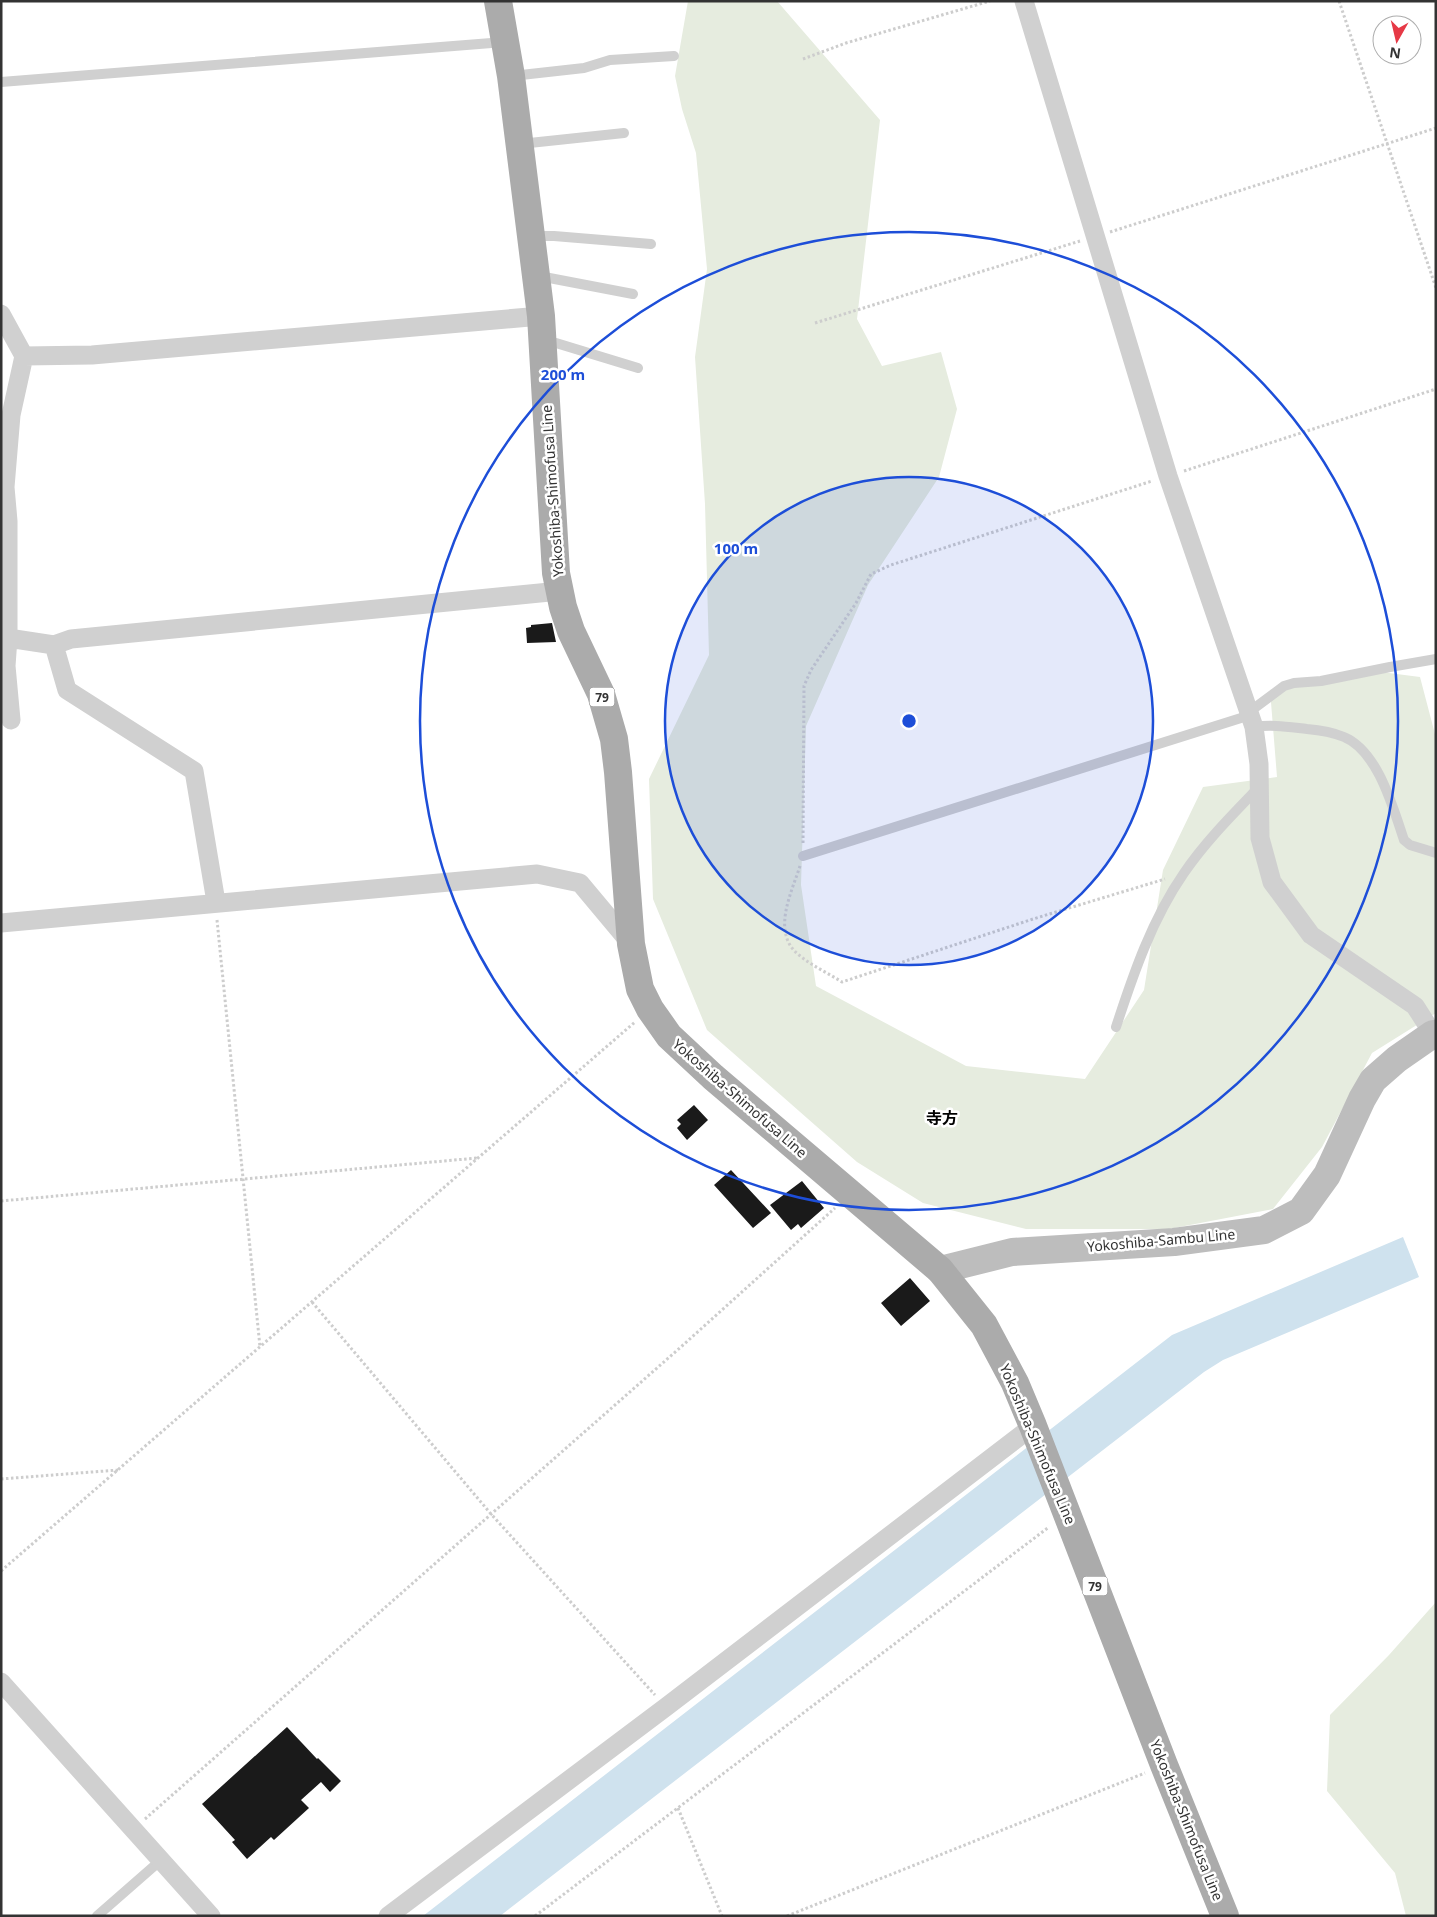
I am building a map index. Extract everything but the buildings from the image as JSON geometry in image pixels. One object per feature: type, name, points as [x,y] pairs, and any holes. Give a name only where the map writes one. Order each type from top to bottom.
[{"type":"main road","name":"Yokoshiba-Shimofusa Line","points":[[498,1],[511,76],[541,316],[556,573],[563,607],[601,694],[614,739],[631,944],[640,989],[669,1036],[713,1077],[940,1270],[984,1325],[1015,1383],[1033,1426],[1164,1765],[1225,1916]]},
{"type":"main road","name":"Yokoshiba-Sambu Line","points":[[940,1270],[1012,1252],[1174,1242],[1264,1230],[1301,1211],[1327,1175],[1362,1099],[1373,1080],[1397,1059],[1434,1034]]},
{"type":"street","points":[[1024,1],[1168,476],[1250,719],[1259,764],[1260,838],[1272,882],[1310,935],[1415,1006],[1434,1034]]},
{"type":"street","points":[[1,314],[24,356],[4,458],[5,609],[8,638],[3,666],[12,720]]},
{"type":"street","points":[[24,356],[92,355],[541,316]]},
{"type":"street","points":[[8,638],[54,645],[71,640],[560,591]]},
{"type":"street","points":[[54,645],[67,690],[194,771],[216,902]]},
{"type":"street","points":[[1,923],[537,874],[580,883],[631,944]]},
{"type":"street","points":[[388,1916],[666,1707],[1033,1426]]},
{"type":"street","points":[[1,1682],[211,1916]]},
{"type":"lane","points":[[1,82],[505,42]]},
{"type":"lane","points":[[511,76],[584,68],[610,60],[674,56]]},
{"type":"lane","points":[[520,144],[624,133]]},
{"type":"lane","points":[[531,236],[554,236],[651,244]]},
{"type":"lane","points":[[536,276],[634,294]]},
{"type":"lane","points":[[543,344],[556,343],[638,368]]},
{"type":"lane","points":[[1250,719],[1284,686],[1294,683],[1321,681],[1390,666],[1436,659]]},
{"type":"lane","points":[[803,856],[1241,718],[1267,724],[1325,731],[1346,737],[1362,750],[1374,766],[1383,782],[1404,840],[1410,845],[1436,853]]},
{"type":"lane","points":[[1116,1027],[1141,958],[1163,909],[1184,873],[1223,824],[1260,786]]},
{"type":"lane","points":[[97,1916],[161,1860]]},
{"type":"path","points":[[803,59],[846,43],[990,1]]},
{"type":"path","points":[[1339,1],[1436,288]]},
{"type":"path","points":[[816,323],[1095,237],[1436,128]]},
{"type":"path","points":[[216,902],[260,1347]]},
{"type":"path","points":[[1,1571],[650,1008]]},
{"type":"path","points":[[1,1201],[477,1158]]},
{"type":"path","points":[[133,1829],[813,1230],[848,1192]]},
{"type":"path","points":[[312,1302],[491,1514],[666,1707]]},
{"type":"path","points":[[1,1480],[118,1470]]},
{"type":"path","points":[[535,1916],[1067,1513]]},
{"type":"path","points":[[787,1916],[1164,1765]]},
{"type":"path","points":[[678,1808],[722,1916]]},
{"type":"shaded area","points":[[688,1],[777,1],[880,120],[857,319],[882,366],[941,352],[957,409],[939,477],[868,585],[806,726],[801,885],[816,986],[966,1066],[1085,1079],[1144,990],[1163,870],[1203,787],[1277,777],[1270,690],[1358,669],[1420,677],[1436,738],[1436,1013],[1372,1053],[1322,1147],[1273,1209],[1169,1229],[1026,1229],[923,1203],[857,1162],[707,1030],[653,899],[649,779],[709,655],[705,504],[695,357],[707,269],[696,153],[682,109],[675,76]]},
{"type":"shaded area","points":[[1436,1602],[1436,1916],[1406,1916],[1395,1873],[1327,1791],[1330,1715],[1389,1655]]},
{"type":"water","points":[[1403,1237],[1419,1277],[1223,1360],[1204,1372],[500,1916],[423,1916],[1172,1335]]},
{"type":"district","name":"寺方","points":[[942,1118]]}]
